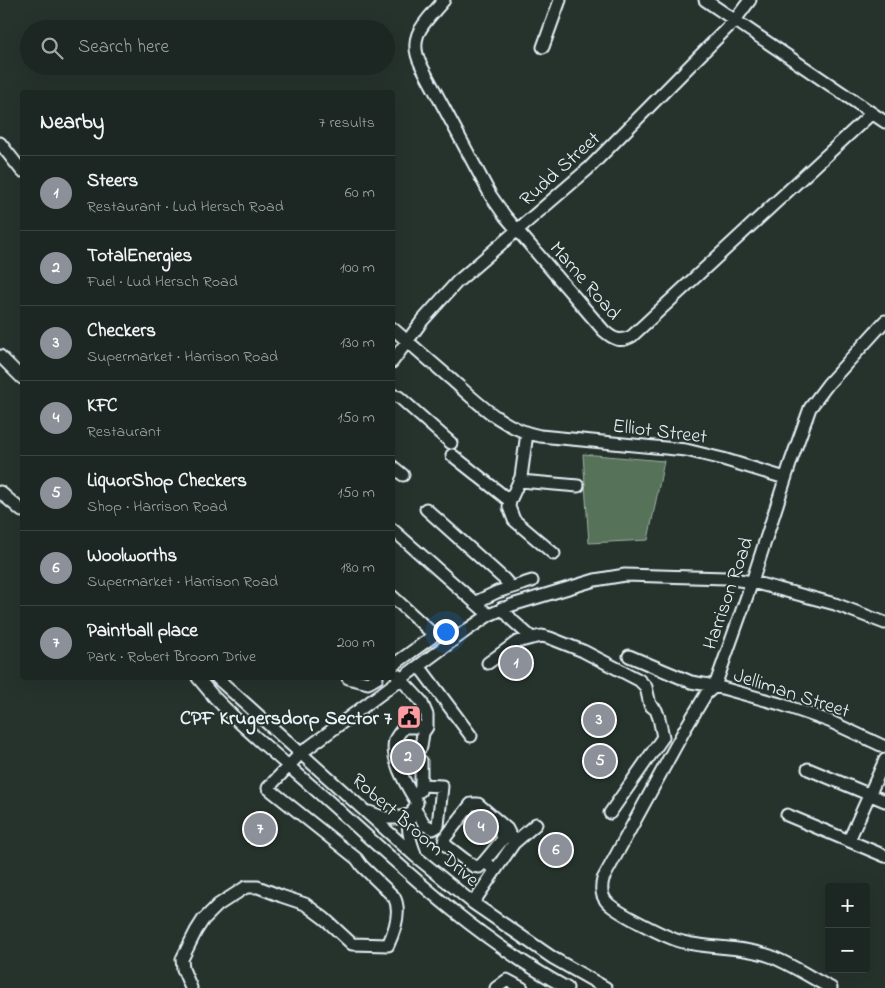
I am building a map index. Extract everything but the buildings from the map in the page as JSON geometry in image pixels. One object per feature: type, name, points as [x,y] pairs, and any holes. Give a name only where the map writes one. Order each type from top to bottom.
[{"type":"street","name":"Marne Road","points":[[444,0],[418,34],[415,41],[417,56],[491,196],[517,230],[604,331],[614,339],[628,338],[872,113]]},
{"type":"street","points":[[543,47],[560,0]]},
{"type":"street","points":[[705,0],[885,122]]},
{"type":"street","name":"Rudd Street","points":[[395,358],[428,314],[457,282],[588,169],[735,20],[750,0]]},
{"type":"street","points":[[0,143],[20,168]]},
{"type":"street","name":"Harrison Road","points":[[831,988],[770,956],[746,949],[682,942],[659,933],[609,905],[603,897],[603,879],[685,729],[706,694],[715,686],[810,408],[828,384],[885,320]]},
{"type":"street","name":"Elliot Street","points":[[395,331],[486,410],[504,423],[527,433],[540,436],[686,450],[785,478]]},
{"type":"street","points":[[0,356],[20,376]]},
{"type":"street","points":[[395,396],[399,397],[451,442]]},
{"type":"street","points":[[527,433],[520,480],[509,507],[514,520],[554,554]]},
{"type":"street","points":[[452,455],[510,501]]},
{"type":"street","points":[[395,469],[402,475]]},
{"type":"street","points":[[520,480],[578,486]]},
{"type":"street","points":[[0,492],[20,509]]},
{"type":"street","points":[[426,509],[511,587]]},
{"type":"street","points":[[395,532],[489,615]]},
{"type":"street","points":[[191,988],[183,969],[182,959],[196,931],[203,920],[218,905],[246,887],[258,887],[305,904],[325,919],[352,944],[388,945],[396,927],[397,901],[357,859],[268,788],[301,753],[450,642],[502,608],[594,580],[625,575],[726,578],[752,582],[835,604],[885,623]]},
{"type":"street","points":[[476,602],[511,587],[532,582]]},
{"type":"street","points":[[395,599],[433,634],[432,637],[395,666]]},
{"type":"street","points":[[502,608],[532,638]]},
{"type":"street","points":[[488,663],[517,642],[542,636],[626,672],[646,687],[650,705],[656,710],[659,718],[663,737],[610,812]]},
{"type":"street","points":[[449,707],[430,674],[430,668],[450,642]]},
{"type":"street","name":"Jelliman Street","points":[[629,656],[691,682],[715,686],[780,704],[829,721],[885,747]]},
{"type":"street","points":[[417,668],[471,736]]},
{"type":"street","points":[[395,671],[420,701],[427,715],[427,727],[422,733],[421,747]]},
{"type":"street","name":"Robert Broom Drive","points":[[200,680],[240,724],[459,916],[509,953],[567,988]]},
{"type":"street","name":"Robert Broom Drive","points":[[219,680],[415,856],[473,903],[553,958],[606,988]]},
{"type":"street","points":[[356,680],[368,683],[373,680]]},
{"type":"street","points":[[421,785],[442,786],[438,826],[433,829],[425,825],[414,808],[394,750],[396,738],[404,727],[427,727]]},
{"type":"street","points":[[849,840],[885,760]]},
{"type":"street","points":[[415,856],[407,827],[421,785],[421,761]]},
{"type":"street","points":[[808,769],[885,801]]},
{"type":"street","points":[[495,869],[479,864],[447,846],[444,842],[445,838],[472,804],[478,804],[507,829],[514,843]]},
{"type":"street","points":[[364,811],[385,818],[397,818],[414,808]]},
{"type":"street","points":[[786,815],[885,856]]},
{"type":"street","points":[[473,903],[514,843],[536,824]]},
{"type":"street","points":[[479,864],[504,839],[504,836],[498,830]]},
{"type":"street","points":[[496,988],[507,980],[522,988]]},
{"type":"green space","points":[[583,454],[664,461],[648,540],[589,543]]},
{"type":"place","name":"Steers","points":[[516,663]]},
{"type":"place","name":"CPF Krugersdorp Sector 7","points":[[409,717]]},
{"type":"place","name":"Checkers","points":[[599,720]]},
{"type":"place","name":"TotalEnergies","points":[[408,757]]},
{"type":"place","name":"LiquorShop Checkers","points":[[600,761]]},
{"type":"place","name":"KFC","points":[[481,827]]},
{"type":"place","name":"Paintball place","points":[[260,829]]},
{"type":"place","name":"Woolworths","points":[[556,850]]}]
